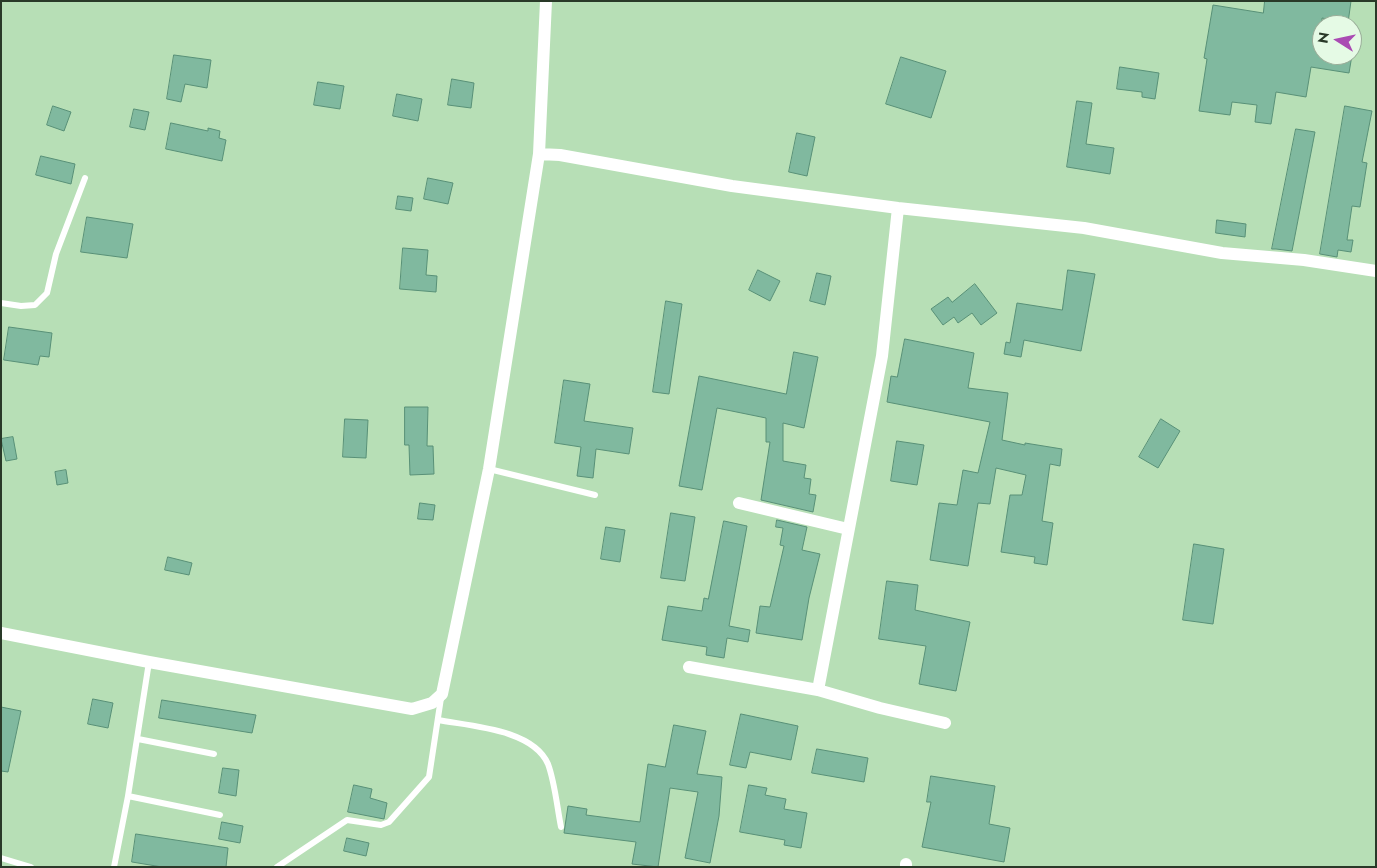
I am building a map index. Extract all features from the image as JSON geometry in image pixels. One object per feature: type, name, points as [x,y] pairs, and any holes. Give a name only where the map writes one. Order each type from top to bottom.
[{"type":"street","points":[[1,632],[149,662],[412,709],[432,703],[442,694],[488,469],[539,154],[546,1]]},
{"type":"street","points":[[539,154],[732,186],[898,208],[1084,228],[1222,253],[1304,260],[1376,271]]},
{"type":"street","points":[[818,690],[882,356],[898,208]]},
{"type":"street","points":[[739,503],[848,529]]},
{"type":"street","points":[[689,667],[818,690],[880,708],[945,723]]},
{"type":"lane","points":[[1,303],[21,306],[35,305],[47,293],[56,254],[86,178]]},
{"type":"lane","points":[[488,469],[595,495]]},
{"type":"lane","points":[[114,867],[138,738],[149,662]]},
{"type":"lane","points":[[277,867],[347,820],[381,825],[388,822],[429,777],[442,694]]},
{"type":"lane","points":[[438,720],[515,735],[530,742],[548,763],[561,827]]},
{"type":"lane","points":[[138,738],[214,754]]},
{"type":"lane","points":[[128,796],[220,815]]},
{"type":"lane","points":[[1,858],[31,867]]},
{"type":"building","points":[[1265,1],[1351,1],[1349,15],[1312,15],[1312,65],[1350,65],[1349,73],[1311,67],[1306,97],[1276,92],[1271,124],[1255,122],[1257,105],[1232,102],[1230,115],[1199,111],[1207,59],[1204,58],[1213,5],[1263,13]]},
{"type":"building","points":[[174,55],[211,60],[207,88],[185,84],[181,102],[167,99]]},
{"type":"building","points":[[901,57],[946,71],[931,118],[886,104]]},
{"type":"building","points":[[1120,67],[1159,73],[1155,99],[1142,97],[1142,92],[1117,89]]},
{"type":"building","points":[[452,79],[474,83],[471,108],[448,105]]},
{"type":"building","points":[[318,82],[344,86],[340,109],[314,105]]},
{"type":"building","points":[[397,94],[422,99],[418,121],[393,116]]},
{"type":"building","points":[[1077,101],[1092,103],[1086,144],[1114,148],[1110,174],[1067,167]]},
{"type":"building","points":[[53,106],[71,112],[64,131],[47,125]]},
{"type":"building","points":[[1345,106],[1372,111],[1362,162],[1367,163],[1360,207],[1352,206],[1347,240],[1353,240],[1351,252],[1338,250],[1337,257],[1320,254]]},
{"type":"building","points":[[134,109],[149,112],[145,130],[130,127]]},
{"type":"building","points":[[171,123],[208,131],[208,128],[220,131],[219,138],[226,140],[222,161],[166,149]]},
{"type":"building","points":[[1296,129],[1315,132],[1292,251],[1272,249]]},
{"type":"building","points":[[797,133],[815,137],[807,176],[789,172]]},
{"type":"building","points":[[41,156],[75,164],[71,184],[36,175]]},
{"type":"building","points":[[428,178],[453,183],[448,204],[424,199]]},
{"type":"building","points":[[398,196],[413,198],[411,211],[396,209]]},
{"type":"building","points":[[87,217],[133,224],[127,258],[81,252]]},
{"type":"building","points":[[1217,220],[1246,224],[1245,237],[1216,233]]},
{"type":"building","points":[[403,248],[428,250],[426,275],[437,276],[436,292],[400,289]]},
{"type":"building","points":[[758,270],[780,281],[770,301],[749,290]]},
{"type":"building","points":[[1068,270],[1095,274],[1081,351],[1024,340],[1021,357],[1004,354],[1006,342],[1010,343],[1017,303],[1062,310]]},
{"type":"building","points":[[817,273],[831,276],[825,305],[810,301]]},
{"type":"building","points":[[975,284],[997,313],[981,325],[972,313],[958,323],[954,317],[943,325],[931,309],[948,297],[952,302]]},
{"type":"building","points":[[666,301],[682,304],[669,394],[653,392]]},
{"type":"building","points":[[9,327],[52,333],[49,357],[40,356],[38,365],[4,360]]},
{"type":"building","points":[[905,339],[974,353],[968,388],[1008,393],[1002,440],[1025,445],[1025,443],[1062,449],[1060,466],[1050,464],[1042,521],[1053,523],[1047,565],[1034,563],[1035,557],[1001,552],[1010,495],[1022,495],[1026,475],[996,468],[990,504],[978,503],[968,566],[930,560],[939,503],[957,505],[963,470],[978,473],[990,422],[887,402],[891,376],[897,377]]},
{"type":"building","points":[[794,352],[818,357],[804,428],[783,423],[783,461],[806,465],[804,478],[811,479],[809,494],[816,495],[813,512],[761,500],[770,442],[766,442],[766,418],[717,408],[702,490],[679,486],[699,376],[786,394]]},
{"type":"building","points":[[564,380],[590,384],[584,421],[633,428],[629,454],[596,449],[593,478],[577,476],[581,447],[555,443]]},
{"type":"building","points":[[405,407],[428,407],[427,446],[433,446],[434,474],[410,475],[409,445],[405,445]]},
{"type":"building","points":[[345,419],[368,420],[366,458],[343,457]]},
{"type":"building","points":[[1161,419],[1180,431],[1158,468],[1139,457]]},
{"type":"building","points":[[13,437],[17,459],[6,461],[1,439]]},
{"type":"building","points":[[897,441],[924,445],[917,485],[891,481]]},
{"type":"building","points":[[66,470],[68,483],[57,485],[55,472]]},
{"type":"building","points":[[420,503],[435,505],[433,520],[418,519]]},
{"type":"building","points":[[671,513],[695,517],[685,581],[661,578]]},
{"type":"building","points":[[777,520],[807,527],[802,550],[820,554],[809,598],[802,640],[756,633],[760,606],[770,607],[784,546],[780,545],[783,528],[776,527]]},
{"type":"building","points":[[724,521],[747,526],[729,626],[750,630],[748,642],[727,638],[724,658],[706,655],[707,647],[662,640],[668,606],[702,611],[704,598],[708,599]]},
{"type":"building","points":[[606,527],[625,530],[620,562],[601,559]]},
{"type":"building","points":[[1194,544],[1224,549],[1213,624],[1183,620]]},
{"type":"building","points":[[168,557],[192,563],[189,575],[165,570]]},
{"type":"building","points":[[887,581],[918,585],[915,610],[970,622],[956,691],[919,684],[926,646],[879,639]]},
{"type":"building","points":[[93,699],[113,703],[108,728],[88,724]]},
{"type":"building","points":[[162,700],[256,715],[252,733],[159,718]]},
{"type":"building","points":[[1,707],[21,711],[8,772],[1,771]]},
{"type":"building","points":[[741,714],[798,726],[791,760],[750,752],[746,768],[730,765]]},
{"type":"building","points":[[674,725],[706,731],[697,774],[722,777],[719,816],[710,863],[685,858],[698,792],[670,788],[658,867],[632,864],[636,842],[564,833],[568,806],[587,809],[586,815],[640,822],[648,764],[665,767]]},
{"type":"building","points":[[817,749],[868,758],[864,782],[812,773]]},
{"type":"building","points":[[223,768],[239,770],[236,796],[219,793]]},
{"type":"building","points":[[931,776],[995,786],[989,824],[1010,828],[1004,862],[922,847],[931,802],[927,802]]},
{"type":"building","points":[[354,785],[372,789],[370,798],[387,803],[384,819],[348,812]]},
{"type":"building","points":[[749,785],[767,788],[765,795],[786,799],[784,809],[807,813],[801,848],[784,845],[785,840],[740,832]]},
{"type":"building","points":[[222,822],[243,826],[240,843],[219,839]]},
{"type":"building","points":[[136,834],[228,848],[226,867],[162,867],[132,862]]},
{"type":"building","points":[[347,838],[369,843],[366,856],[344,851]]}]
